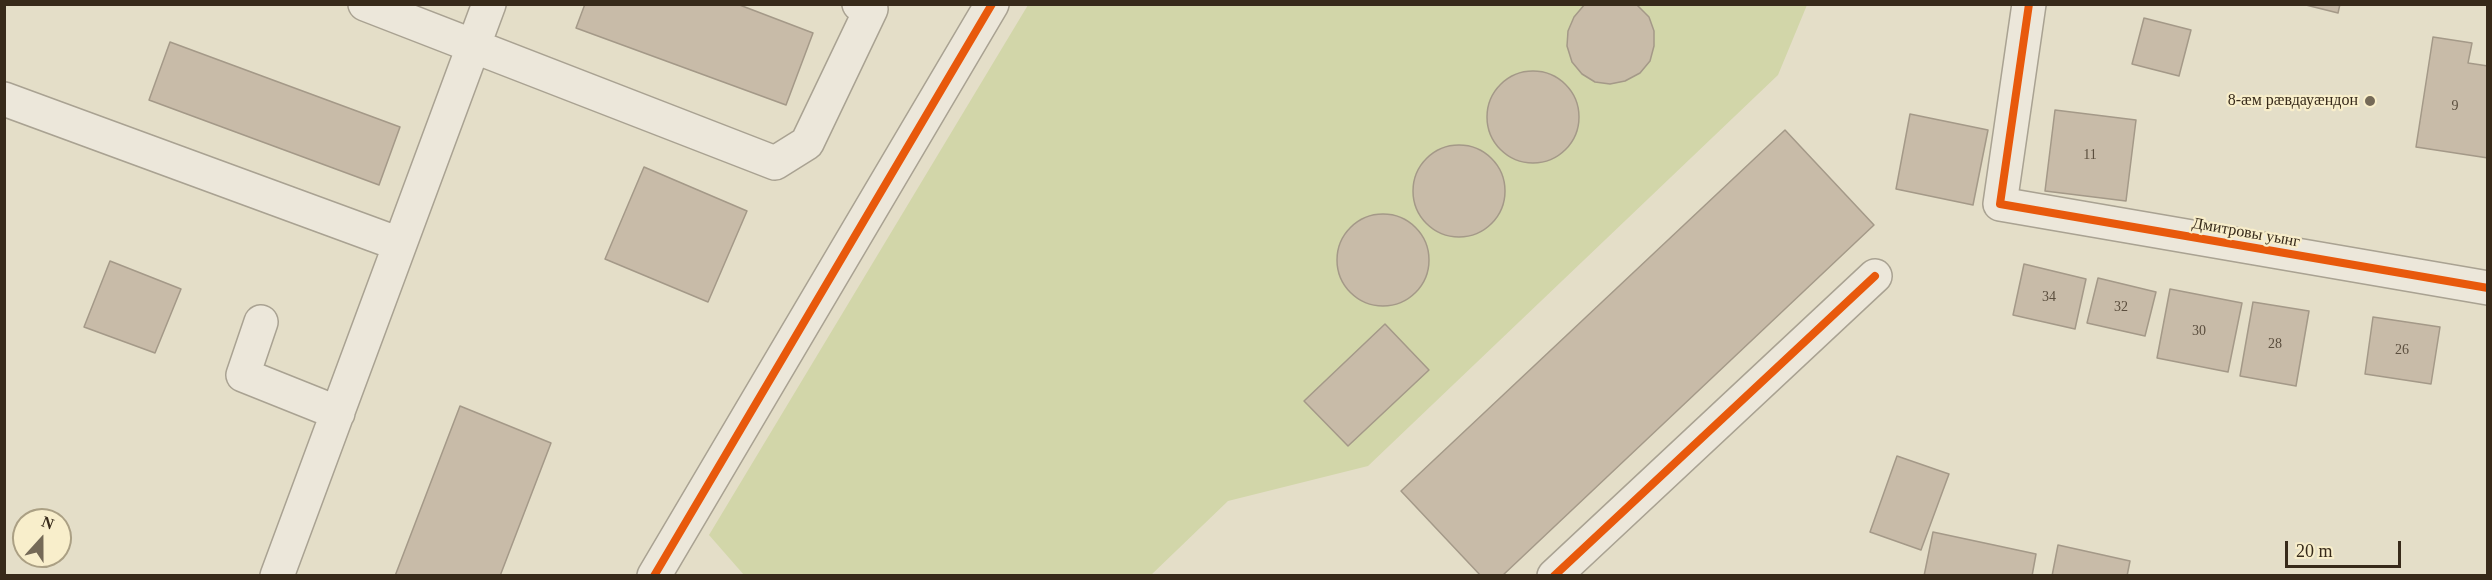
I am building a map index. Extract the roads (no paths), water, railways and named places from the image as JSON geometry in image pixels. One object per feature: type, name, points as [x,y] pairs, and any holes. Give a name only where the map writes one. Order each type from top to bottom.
[{"type":"street","points":[[365,4],[775,163],[807,143],[871,9],[859,4]]},
{"type":"street","points":[[277,576],[489,4]]},
{"type":"street","points":[[654,576],[992,4]]},
{"type":"street","name":"Дмитровы уынг","points":[[2029,4],[2001,204],[2487,288]]},
{"type":"street","points":[[4,99],[399,244]]},
{"type":"street","points":[[1554,576],[1875,276]]},
{"type":"street","points":[[261,322],[243,375],[338,413]]},
{"type":"place","name":"8-æм рӕвдауӕндон","points":[[2370,101]]}]
